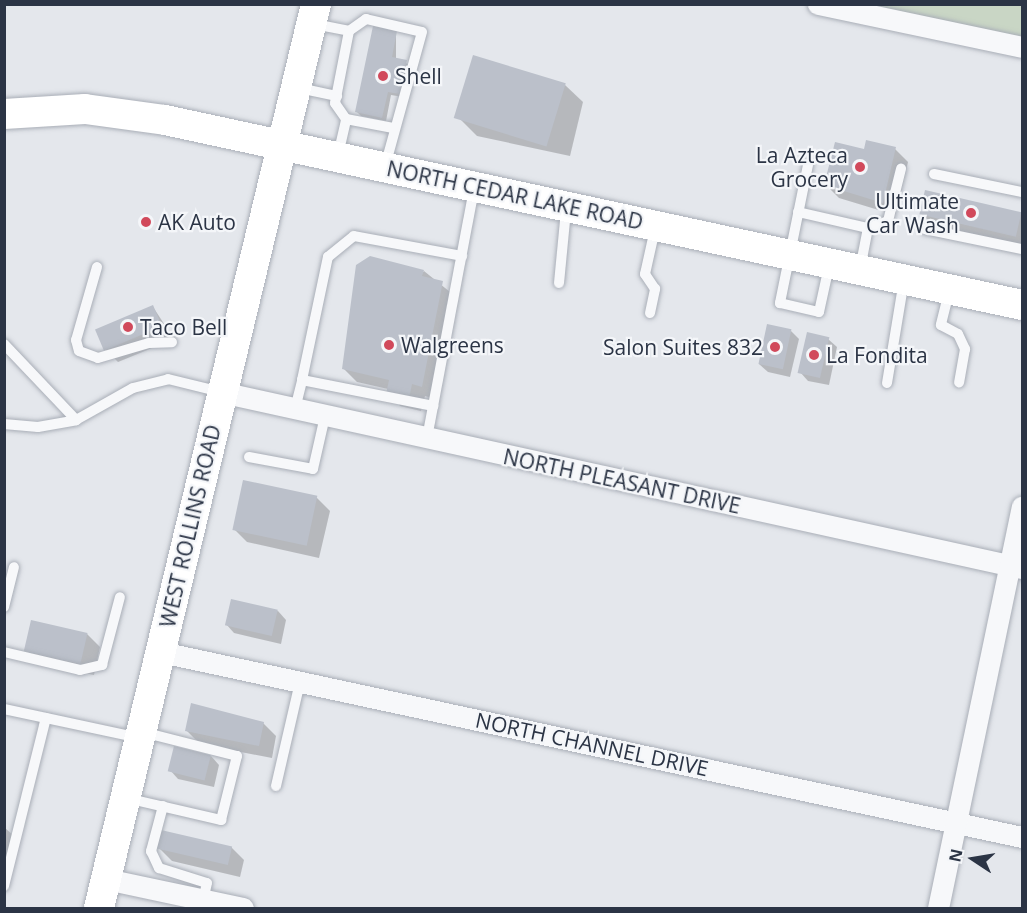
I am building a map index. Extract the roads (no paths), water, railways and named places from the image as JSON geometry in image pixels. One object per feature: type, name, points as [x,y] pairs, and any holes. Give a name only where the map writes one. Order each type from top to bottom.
[{"type":"main road","name":"WEST ROLLINS ROAD","points":[[99,909],[221,392],[314,14]]},
{"type":"main road","name":"NORTH CEDAR LAKE ROAD","points":[[7,112],[86,109],[283,144],[1023,305]]},
{"type":"street","points":[[823,5],[1023,47]]},
{"type":"street","name":"NORTH PLEASANT DRIVE","points":[[221,392],[1016,567]]},
{"type":"street","points":[[938,909],[1016,567],[1023,507]]},
{"type":"street","name":"NORTH CHANNEL DRIVE","points":[[160,652],[1023,837]]},
{"type":"street","points":[[106,879],[243,909]]},
{"type":"lane","points":[[314,14],[349,31]]},
{"type":"lane","points":[[385,166],[393,128],[408,98],[422,32],[366,19],[349,31],[335,103],[346,119],[393,128]]},
{"type":"lane","points":[[296,88],[337,96]]},
{"type":"lane","points":[[337,156],[346,119]]},
{"type":"lane","points":[[808,165],[780,303],[819,312],[830,263]]},
{"type":"lane","points":[[798,212],[867,228],[888,221],[902,169]]},
{"type":"lane","points":[[934,174],[1023,192]]},
{"type":"lane","points":[[427,438],[475,186]]},
{"type":"lane","points":[[559,283],[567,206]]},
{"type":"lane","points":[[650,314],[655,289],[645,274],[656,225]]},
{"type":"lane","points":[[860,270],[867,228]]},
{"type":"lane","points":[[925,229],[1023,249]]},
{"type":"lane","points":[[295,409],[328,258],[354,236],[462,256]]},
{"type":"lane","points":[[97,267],[76,340],[79,351],[98,358],[149,342],[172,342]]},
{"type":"lane","points":[[887,383],[904,279]]},
{"type":"lane","points":[[950,289],[941,325],[958,334],[966,349],[959,381]]},
{"type":"lane","points":[[4,344],[76,420]]},
{"type":"lane","points":[[4,424],[38,428],[76,420],[133,388],[168,379],[221,392]]},
{"type":"lane","points":[[302,380],[433,406]]},
{"type":"lane","points":[[249,457],[313,468],[325,416]]},
{"type":"lane","points":[[4,607],[15,567]]},
{"type":"lane","points":[[4,652],[80,670],[102,665],[120,597]]},
{"type":"lane","points":[[276,786],[300,682]]},
{"type":"lane","points":[[4,709],[237,756],[221,820],[126,797]]},
{"type":"lane","points":[[4,886],[6,869],[46,718]]},
{"type":"lane","points":[[162,806],[151,851],[159,868],[207,883],[203,900]]},
{"type":"place","name":"Shell","points":[[383,76]]},
{"type":"place","name":"La Azteca Grocery","points":[[860,167]]},
{"type":"place","name":"Ultimate Car Wash","points":[[971,213]]},
{"type":"place","name":"AK Auto","points":[[146,222]]},
{"type":"place","name":"Taco Bell","points":[[128,327]]},
{"type":"place","name":"Walgreens","points":[[389,345]]},
{"type":"place","name":"Salon Suites 832","points":[[775,347]]},
{"type":"place","name":"La Fondita","points":[[814,355]]}]
